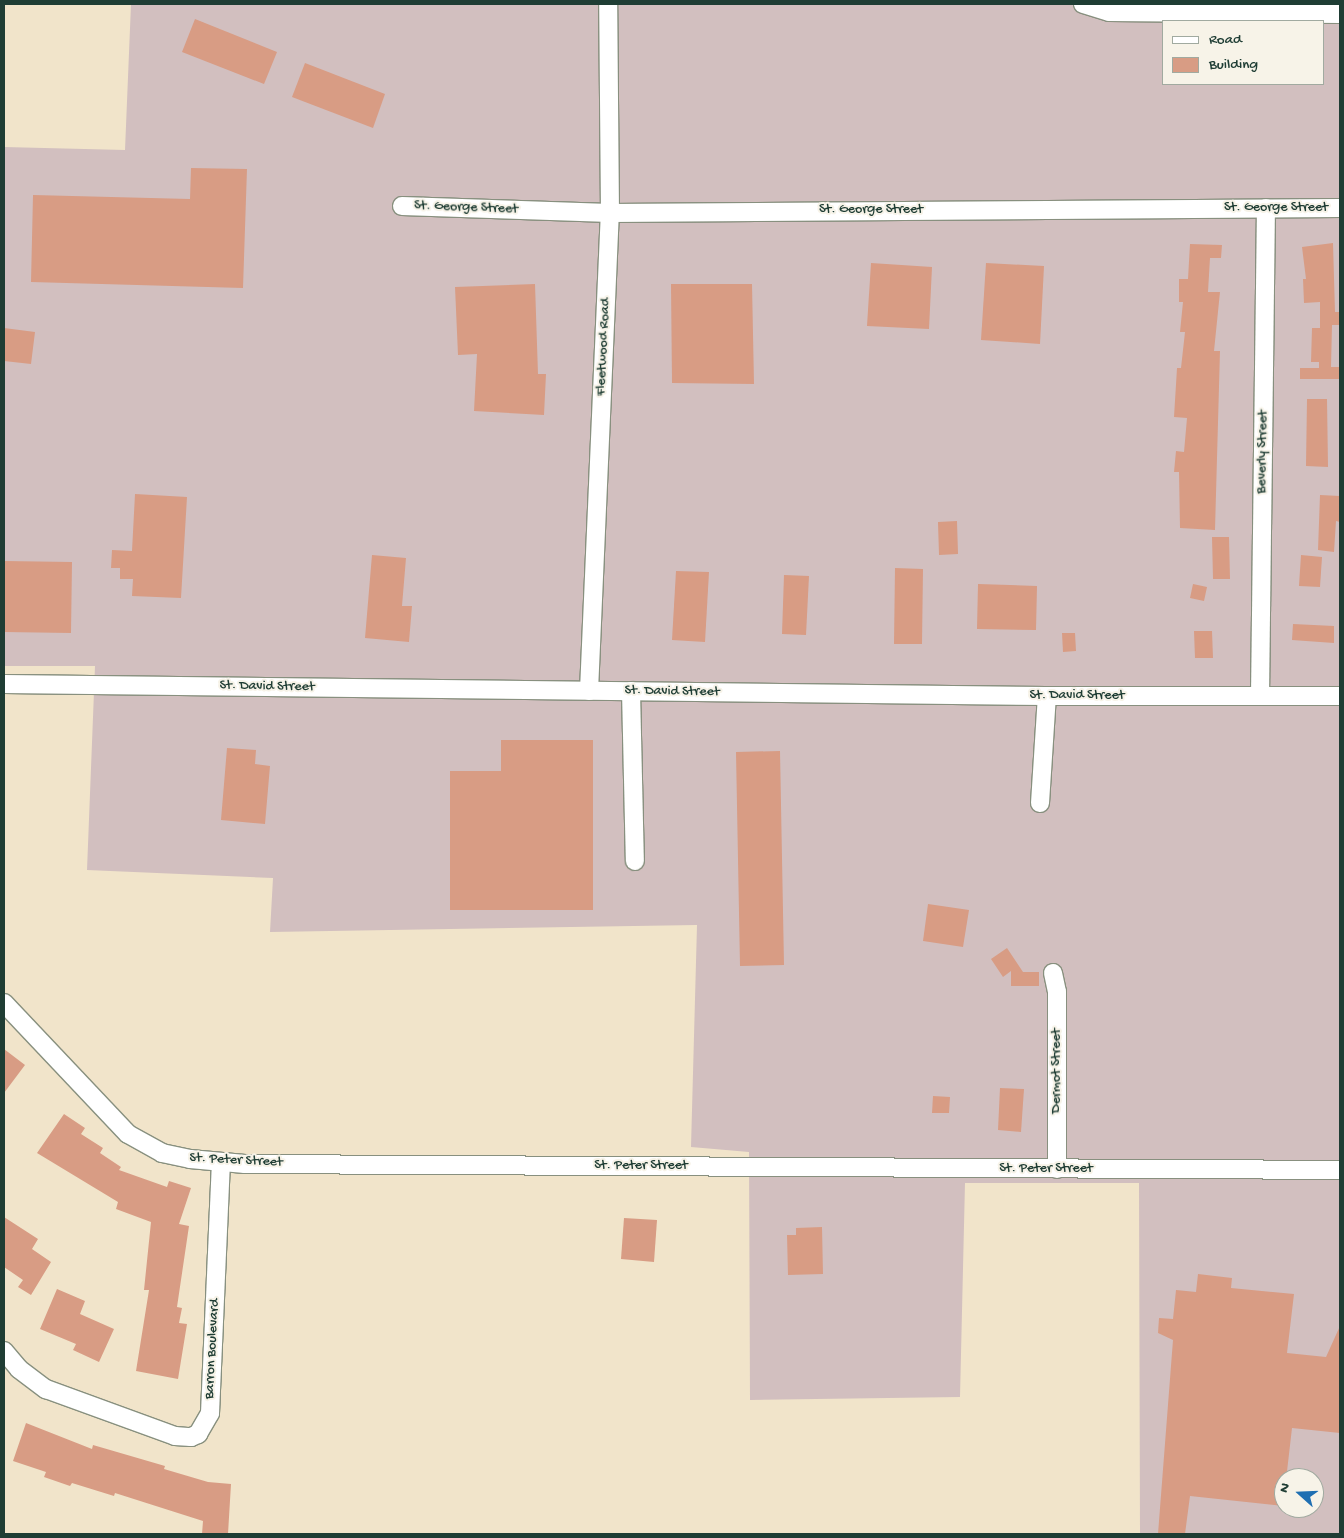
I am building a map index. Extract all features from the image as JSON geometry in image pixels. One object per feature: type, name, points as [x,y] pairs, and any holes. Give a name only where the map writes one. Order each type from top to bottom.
[{"type":"street","name":"Fleetwood Road","points":[[589,691],[610,213],[608,4]]},
{"type":"street","points":[[1083,4],[1109,12],[1340,14]]},
{"type":"street","name":"St. George Street","points":[[402,206],[610,213],[1340,208]]},
{"type":"street","name":"Beverly Street","points":[[1260,696],[1266,208]]},
{"type":"street","name":"St. David Street","points":[[4,684],[1047,696],[1340,696]]},
{"type":"street","points":[[631,691],[635,861]]},
{"type":"street","points":[[1040,803],[1047,696]]},
{"type":"street","name":"Dermot Street","points":[[1052,973],[1057,992],[1057,1169]]},
{"type":"street","name":"St. Peter Street","points":[[4,1003],[128,1134],[162,1153],[221,1162],[1340,1170]]},
{"type":"street","name":"Barron Boulevard","points":[[4,1351],[18,1370],[46,1389],[175,1436],[191,1437],[198,1434],[210,1413],[221,1162]]},
{"type":"shaded area","points":[[131,4],[1340,4],[1340,1534],[1140,1534],[1139,1183],[965,1183],[960,1397],[750,1400],[749,1152],[691,1147],[697,925],[270,932],[273,878],[87,870],[95,666],[4,666],[4,147],[125,150]]},
{"type":"building","points":[[195,19],[277,52],[264,84],[182,52]]},
{"type":"building","points":[[305,63],[385,94],[373,128],[292,97]]},
{"type":"building","points":[[191,168],[247,169],[243,288],[31,282],[33,195],[190,199]]},
{"type":"building","points":[[1333,243],[1335,312],[1339,312],[1339,325],[1332,325],[1331,367],[1340,367],[1340,379],[1300,379],[1300,368],[1319,368],[1319,362],[1311,362],[1312,328],[1320,328],[1320,302],[1304,303],[1303,279],[1306,279],[1302,247]]},
{"type":"building","points":[[1190,244],[1222,245],[1221,258],[1210,258],[1208,292],[1220,292],[1214,351],[1220,351],[1215,530],[1180,528],[1179,472],[1174,472],[1176,451],[1184,452],[1187,418],[1174,417],[1177,368],[1181,368],[1185,332],[1180,332],[1183,302],[1179,302],[1179,279],[1188,279]]},
{"type":"building","points":[[871,263],[932,267],[929,329],[867,326]]},
{"type":"building","points":[[986,263],[1044,266],[1040,344],[981,340]]},
{"type":"building","points":[[535,284],[538,374],[546,374],[544,415],[474,411],[477,354],[458,355],[455,287]]},
{"type":"building","points":[[671,284],[752,284],[754,384],[672,383]]},
{"type":"building","points":[[4,328],[35,332],[31,364],[4,361]]},
{"type":"building","points":[[1307,399],[1327,399],[1328,467],[1306,466]]},
{"type":"building","points":[[135,494],[187,497],[181,598],[132,596],[133,579],[120,579],[120,568],[111,568],[112,550],[132,551]]},
{"type":"building","points":[[1320,495],[1340,496],[1340,522],[1336,521],[1334,552],[1318,550]]},
{"type":"building","points":[[957,521],[958,554],[939,555],[938,522]]},
{"type":"building","points":[[1212,537],[1229,537],[1230,579],[1213,579]]},
{"type":"building","points":[[372,555],[406,558],[402,606],[412,606],[409,642],[365,638]]},
{"type":"building","points":[[1301,555],[1322,557],[1320,587],[1299,586]]},
{"type":"building","points":[[4,561],[72,562],[71,633],[4,632]]},
{"type":"building","points":[[895,568],[923,569],[922,644],[894,644]]},
{"type":"building","points":[[676,571],[709,572],[705,642],[672,640]]},
{"type":"building","points":[[784,575],[809,576],[806,635],[782,634]]},
{"type":"building","points":[[978,584],[1037,586],[1036,630],[977,629]]},
{"type":"building","points":[[1193,584],[1207,587],[1204,601],[1190,598]]},
{"type":"building","points":[[1293,624],[1334,626],[1334,643],[1292,640]]},
{"type":"building","points":[[1194,631],[1212,631],[1213,658],[1195,658]]},
{"type":"building","points":[[1062,633],[1075,633],[1076,651],[1063,652]]},
{"type":"building","points":[[501,740],[593,740],[593,910],[450,910],[450,771],[501,771]]},
{"type":"building","points":[[227,748],[256,750],[255,764],[270,766],[265,824],[221,820]]},
{"type":"building","points":[[780,751],[784,965],[740,966],[736,752]]},
{"type":"building","points":[[928,904],[969,910],[963,947],[923,941]]},
{"type":"building","points":[[1007,948],[1023,972],[1039,972],[1039,986],[1011,986],[1011,971],[1003,977],[991,959]]},
{"type":"building","points":[[4,1049],[25,1065],[4,1093]]},
{"type":"building","points":[[1000,1088],[1024,1089],[1021,1132],[998,1130]]},
{"type":"building","points":[[933,1096],[950,1097],[949,1113],[932,1113]]},
{"type":"building","points":[[64,1114],[85,1128],[81,1134],[103,1148],[100,1153],[121,1167],[119,1170],[167,1187],[169,1181],[191,1188],[179,1224],[189,1226],[177,1307],[182,1308],[179,1323],[187,1324],[178,1379],[136,1371],[149,1290],[144,1290],[151,1222],[116,1209],[118,1202],[37,1153]]},
{"type":"building","points":[[4,1217],[38,1239],[32,1249],[51,1262],[31,1295],[18,1287],[23,1280],[4,1267]]},
{"type":"building","points":[[624,1218],[657,1220],[654,1262],[621,1259]]},
{"type":"building","points":[[822,1227],[823,1274],[788,1275],[787,1235],[796,1235],[796,1228]]},
{"type":"building","points":[[1198,1274],[1232,1278],[1231,1288],[1294,1294],[1287,1353],[1326,1357],[1340,1326],[1340,1433],[1292,1428],[1287,1468],[1274,1468],[1274,1505],[1190,1496],[1185,1534],[1158,1534],[1173,1340],[1158,1333],[1159,1318],[1173,1319],[1176,1290],[1196,1292]]},
{"type":"building","points":[[57,1289],[85,1301],[80,1314],[114,1329],[99,1362],[73,1350],[76,1344],[40,1329]]},
{"type":"building","points":[[26,1423],[92,1449],[93,1445],[165,1466],[164,1469],[208,1482],[231,1484],[228,1534],[202,1534],[203,1521],[115,1493],[114,1496],[72,1483],[70,1486],[44,1477],[46,1472],[13,1461]]}]
